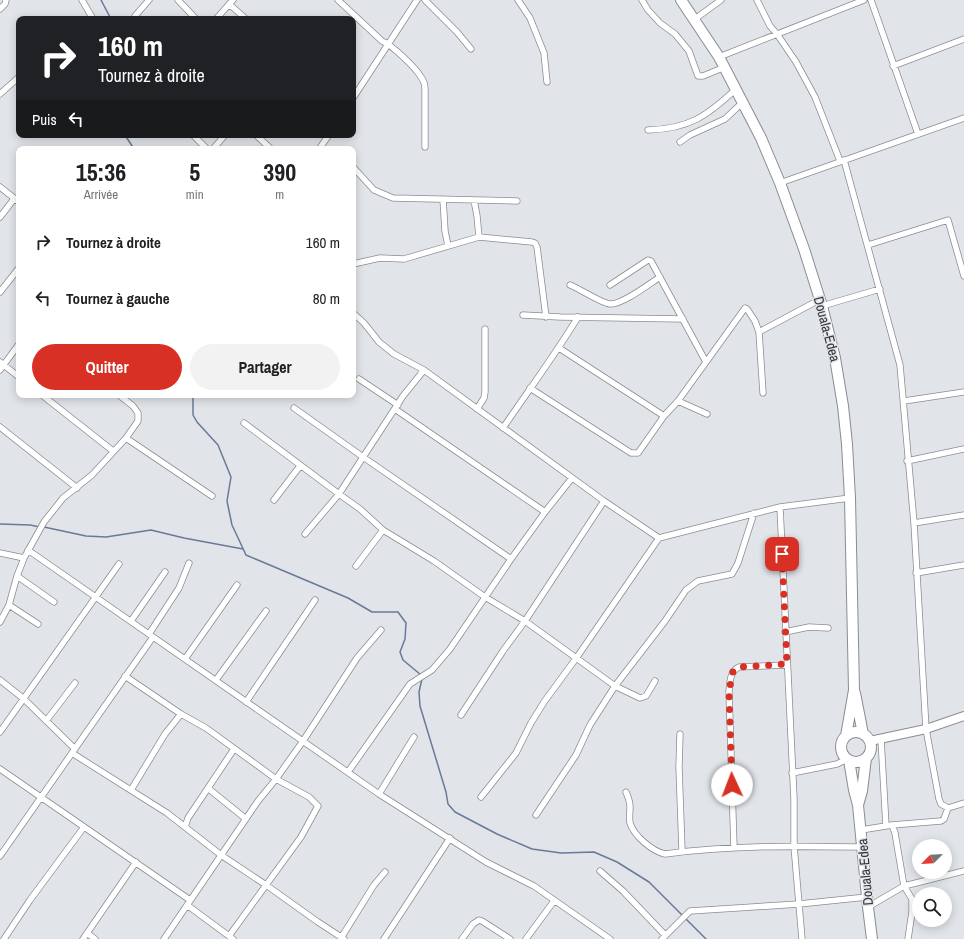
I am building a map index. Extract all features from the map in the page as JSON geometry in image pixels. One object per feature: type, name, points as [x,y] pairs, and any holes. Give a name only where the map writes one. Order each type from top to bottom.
[{"type":"highway","name":"Douala-Edea","points":[[680,0],[695,19],[725,67],[761,138],[780,183],[804,249],[835,358],[843,406],[850,498],[854,690],[846,736]]},
{"type":"highway","name":"Douala-Edea","points":[[854,690],[866,737]]},
{"type":"highway","points":[[858,732],[866,737],[871,750],[866,758],[858,762],[848,760],[843,754],[841,747],[842,741],[846,736],[858,732]]},
{"type":"highway","name":"Douala-Edea","points":[[858,805],[862,791],[866,758]]},
{"type":"highway","name":"Douala-Edea","points":[[848,760],[858,805],[872,939]]},
{"type":"main road","points":[[866,737],[881,739],[926,729],[964,716]]},
{"type":"street","points":[[0,8],[5,4],[6,0]]},
{"type":"street","points":[[82,0],[90,16]]},
{"type":"street","points":[[135,16],[149,0]]},
{"type":"street","points":[[178,0],[193,16]]},
{"type":"street","points":[[338,0],[355,16]]},
{"type":"street","points":[[356,94],[418,0]]},
{"type":"street","points":[[425,0],[457,32],[471,49]]},
{"type":"street","points":[[518,0],[530,18],[544,53],[548,82]]},
{"type":"street","points":[[642,0],[648,10],[660,23],[675,34],[689,51],[698,76],[702,76],[725,67]]},
{"type":"street","points":[[695,19],[721,0]]},
{"type":"street","points":[[757,0],[770,26],[796,62],[815,97],[842,161],[868,245],[900,365],[904,400],[907,461],[914,523],[926,729],[936,791],[942,804],[948,808]]},
{"type":"street","points":[[719,57],[864,0]]},
{"type":"street","points":[[871,0],[918,134]]},
{"type":"street","points":[[219,16],[231,2],[243,16]]},
{"type":"street","points":[[356,17],[382,41],[389,44],[420,75],[424,82],[426,117],[425,147]]},
{"type":"street","points":[[893,66],[964,39]]},
{"type":"street","points":[[0,94],[16,81]]},
{"type":"street","points":[[648,130],[666,129],[701,118],[715,108],[736,89]]},
{"type":"street","points":[[680,142],[690,134],[725,119],[742,102]]},
{"type":"street","points":[[780,183],[964,118]]},
{"type":"street","points":[[196,138],[204,146]]},
{"type":"street","points":[[216,146],[223,138]]},
{"type":"street","points":[[259,138],[268,146]]},
{"type":"street","points":[[356,170],[374,190],[393,198],[517,201]]},
{"type":"street","points":[[0,187],[16,199]]},
{"type":"street","points":[[443,199],[445,231],[448,246]]},
{"type":"street","points":[[474,200],[479,237]]},
{"type":"street","points":[[0,217],[16,201]]},
{"type":"street","points":[[868,245],[948,220],[962,259],[964,276]]},
{"type":"street","points":[[356,263],[380,258],[404,259],[479,237],[532,242],[537,245],[546,317]]},
{"type":"street","points":[[610,285],[650,260],[706,362]]},
{"type":"street","points":[[0,292],[16,272]]},
{"type":"street","points":[[570,285],[605,303],[612,304],[622,301],[660,277]]},
{"type":"street","points":[[759,332],[820,303],[880,289]]},
{"type":"street","points":[[530,388],[631,454],[638,453],[664,416],[678,401],[743,309],[747,309],[755,321],[759,332],[763,393]]},
{"type":"street","points":[[356,316],[364,323],[379,342],[394,354],[424,370],[604,501],[659,538]]},
{"type":"street","points":[[523,316],[683,319]]},
{"type":"street","points":[[503,428],[559,348],[578,317]]},
{"type":"street","points":[[478,409],[484,398],[485,392],[485,329]]},
{"type":"street","points":[[16,348],[1,366],[16,375]]},
{"type":"street","points":[[559,348],[664,416]]},
{"type":"street","points":[[305,534],[338,494],[396,407],[424,370]]},
{"type":"street","points":[[359,378],[396,407],[545,512]]},
{"type":"street","points":[[904,400],[964,392]]},
{"type":"street","points":[[46,398],[113,452]]},
{"type":"street","points":[[0,622],[9,605],[24,558],[44,522],[63,498],[92,475],[126,438],[138,421],[138,413],[133,406],[123,398]]},
{"type":"street","points":[[678,401],[707,414]]},
{"type":"street","points":[[294,408],[363,458],[511,559]]},
{"type":"street","points":[[244,424],[338,494],[360,508],[383,530],[434,561],[485,597],[526,621],[615,686],[640,698],[646,696],[655,681]]},
{"type":"street","points":[[0,428],[77,488]]},
{"type":"street","points":[[126,438],[212,496]]},
{"type":"street","points":[[907,461],[964,449]]},
{"type":"street","points":[[274,500],[300,466]]},
{"type":"street","points":[[348,772],[410,684],[432,670],[450,649],[511,559],[572,478]]},
{"type":"street","points":[[481,797],[516,753],[531,723],[544,702],[659,538],[780,507],[850,498]]},
{"type":"street","points":[[461,715],[503,651],[526,621],[604,501]]},
{"type":"street","points":[[780,507],[794,846],[802,939]]},
{"type":"street","points":[[536,815],[576,755],[590,725],[615,686],[665,621],[686,590],[698,581],[732,574],[738,563],[754,513]]},
{"type":"street","points":[[914,523],[964,515]]},
{"type":"street","points":[[356,566],[383,530]]},
{"type":"street","points":[[28,550],[379,794],[486,862],[534,886],[610,939]]},
{"type":"street","points":[[0,553],[24,558]]},
{"type":"street","points":[[1,852],[125,676],[179,588],[189,563]]},
{"type":"street","points":[[0,732],[119,564]]},
{"type":"street","points":[[916,573],[964,565]]},
{"type":"street","points":[[130,621],[165,572]]},
{"type":"street","points":[[17,576],[54,602]]},
{"type":"street","points":[[185,659],[237,585]]},
{"type":"street","points":[[246,702],[315,600]]},
{"type":"street","points":[[9,605],[38,624]]},
{"type":"street","points":[[216,680],[266,611]]},
{"type":"street","points":[[785,632],[809,627],[828,628]]},
{"type":"street","points":[[164,939],[258,801],[303,741],[357,658],[381,630]]},
{"type":"street","points":[[734,848],[729,691],[731,676],[733,671],[740,667],[787,664]]},
{"type":"street","points":[[0,769],[136,862],[189,902],[231,938],[266,885],[301,837],[318,806],[308,797],[276,779],[206,728],[181,714],[125,676]]},
{"type":"street","points":[[0,680],[24,699],[73,751],[167,813],[221,855],[343,938],[374,885],[385,872]]},
{"type":"street","points":[[46,721],[75,683]]},
{"type":"street","points":[[131,790],[159,744],[181,714]]},
{"type":"street","points":[[680,734],[679,767],[682,852]]},
{"type":"street","points":[[379,794],[414,736]]},
{"type":"street","points":[[881,739],[889,826],[895,833],[904,886],[912,899],[912,912],[908,939]]},
{"type":"street","points":[[185,827],[188,818],[209,789],[234,749]]},
{"type":"street","points":[[792,772],[837,764],[848,760]]},
{"type":"street","points":[[209,789],[246,819]]},
{"type":"street","points":[[626,792],[630,807],[630,822],[633,830],[638,836],[660,853],[665,854],[734,848],[794,846],[862,848]]},
{"type":"street","points":[[948,808],[964,803]]},
{"type":"street","points":[[861,830],[941,822],[944,819],[948,808]]},
{"type":"street","points":[[4,939],[30,900],[84,827]]},
{"type":"street","points":[[384,939],[450,838]]},
{"type":"street","points":[[83,939],[136,862]]},
{"type":"street","points":[[600,871],[623,891],[664,937],[690,910],[867,902],[904,886],[964,871]]},
{"type":"street","points":[[526,939],[554,901]]},
{"type":"street","points":[[462,939],[473,924],[479,920],[510,939]]},
{"type":"street","points":[[87,933],[95,939]]},
{"type":"waterway","points":[[101,0],[109,16]]},
{"type":"waterway","points":[[127,138],[132,146]]},
{"type":"waterway","points":[[193,398],[193,415],[197,422],[218,445],[231,477],[227,501],[232,525],[246,555],[348,598],[372,612],[398,612],[406,623],[405,639],[400,652],[403,660],[421,675]]},
{"type":"waterway","points":[[0,524],[30,525],[40,527]]},
{"type":"waterway","points":[[44,527],[86,536],[106,537],[151,530],[243,549]]},
{"type":"waterway","points":[[422,679],[419,692],[420,706],[446,792],[448,804],[455,812],[497,834],[532,849],[561,853],[594,852],[617,862],[649,882],[682,915]]},
{"type":"waterway","points":[[685,918],[706,939]]},
{"type":"route","points":[[732,785],[729,691],[733,671],[740,667],[787,664],[782,554]]}]
